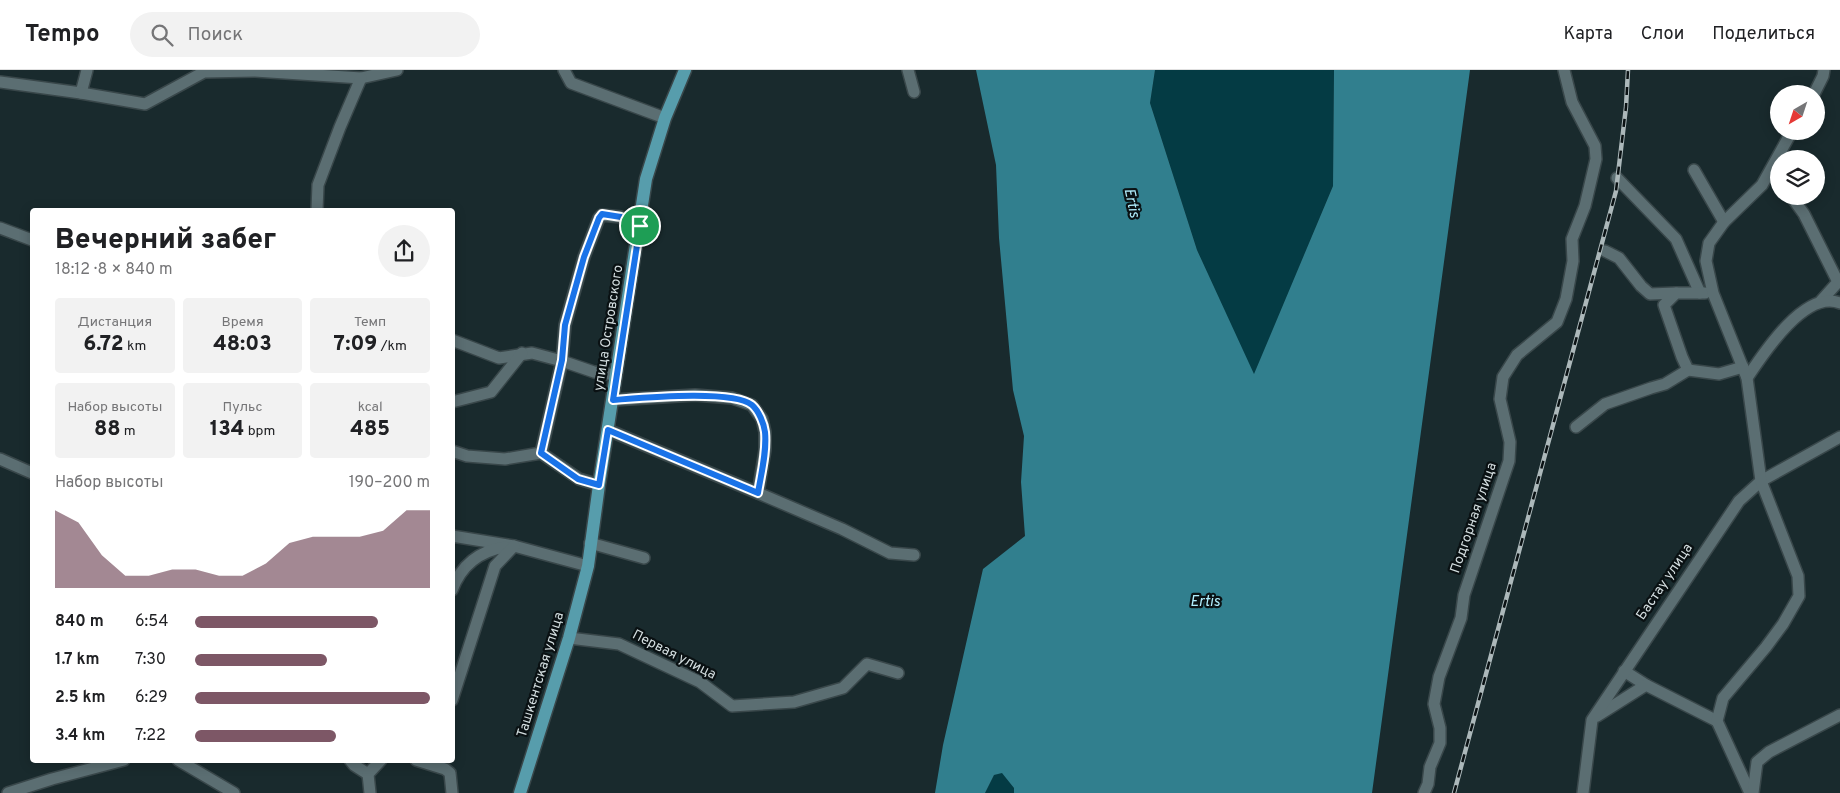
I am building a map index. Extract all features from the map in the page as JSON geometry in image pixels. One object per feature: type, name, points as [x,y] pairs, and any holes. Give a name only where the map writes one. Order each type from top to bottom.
[{"type":"main road","name":"улица Островского","points":[[588,566],[646,179],[665,118],[685,70]]},
{"type":"main road","name":"Ташкентская улица","points":[[520,793],[569,638],[588,566]]},
{"type":"street","points":[[81,93],[87,70]]},
{"type":"street","points":[[1,82],[145,104],[204,72],[255,71],[361,78],[397,70]]},
{"type":"street","points":[[564,70],[571,83],[665,118]]},
{"type":"street","points":[[908,70],[914,92]]},
{"type":"street","name":"Подгорная улица","points":[[1424,793],[1428,784],[1430,767],[1440,743],[1440,728],[1434,704],[1439,677],[1461,618],[1464,595],[1509,461],[1510,442],[1500,399],[1503,377],[1517,355],[1557,322],[1566,299],[1573,261],[1572,239],[1585,206],[1596,159],[1595,146],[1572,102],[1564,70]]},
{"type":"street","points":[[1819,85],[1824,76],[1824,70]]},
{"type":"street","points":[[317,208],[318,185],[361,78]]},
{"type":"street","points":[[1694,170],[1724,222]]},
{"type":"street","points":[[1717,721],[1723,698],[1766,647],[1800,596],[1798,576],[1761,481],[1747,378],[1712,293],[1706,260],[1710,243],[1724,222],[1762,185],[1770,170]]},
{"type":"street","points":[[1617,178],[1676,239],[1700,292]]},
{"type":"street","points":[[1747,378],[1769,344],[1787,325],[1821,301],[1838,282],[1798,205]]},
{"type":"street","points":[[541,453],[562,360],[565,325],[584,257],[599,218],[602,214],[621,217],[628,224],[640,226]]},
{"type":"street","points":[[0,228],[30,239]]},
{"type":"street","points":[[1605,251],[1619,258],[1650,294],[1712,293]]},
{"type":"street","points":[[1676,293],[1664,305],[1688,370]]},
{"type":"street","points":[[1821,301],[1840,302]]},
{"type":"street","points":[[455,341],[499,358],[532,353],[562,360],[594,372],[616,375]]},
{"type":"street","points":[[455,401],[491,392],[522,353]]},
{"type":"street","points":[[1576,426],[1605,404],[1665,384],[1688,370],[1719,374],[1743,367]]},
{"type":"street","points":[[613,400],[696,395],[732,398],[752,405],[762,419],[765,432],[765,450],[758,493]]},
{"type":"street","points":[[608,430],[842,529],[890,553],[914,555]]},
{"type":"street","name":"Бастау улица","points":[[1583,793],[1592,720],[1739,501],[1761,481],[1840,437]]},
{"type":"street","points":[[455,452],[467,456],[505,459],[541,453],[578,479],[599,485]]},
{"type":"street","points":[[0,459],[30,472]]},
{"type":"street","points":[[455,536],[514,546],[588,566]]},
{"type":"street","points":[[590,543],[644,558]]},
{"type":"street","points":[[455,583],[468,564],[495,549],[514,546]]},
{"type":"street","points":[[455,691],[495,566],[514,546]]},
{"type":"street","name":"Первая улица","points":[[569,638],[619,644],[700,682],[732,706],[794,702],[843,688],[867,664],[898,672]]},
{"type":"street","points":[[1624,671],[1646,685],[1717,721],[1751,793]]},
{"type":"street","points":[[1592,720],[1646,685]]},
{"type":"street","points":[[1751,793],[1757,762],[1769,752],[1840,715]]},
{"type":"street","points":[[8,793],[113,763]]},
{"type":"street","points":[[183,763],[234,793]]},
{"type":"street","points":[[352,763],[368,774]]},
{"type":"street","points":[[370,793],[368,774],[378,763]]},
{"type":"street","points":[[443,764],[450,773],[452,793]]},
{"type":"shaded area","points":[[1155,70],[1334,70],[1333,186],[1254,375],[1197,250],[1150,103]]},
{"type":"shaded area","points":[[1003,772],[1014,788],[1014,793],[985,793],[994,775]]},
{"type":"water","name":"Ertis","points":[[976,70],[1155,70],[1150,103],[1197,250],[1254,374],[1333,186],[1334,70],[1470,70],[1372,793],[1014,793],[1014,788],[1002,773],[994,775],[985,793],[935,793],[943,745],[983,569],[1025,536],[1021,482],[1024,436],[1013,390],[999,238],[996,165]]},
{"type":"railway","points":[[1454,793],[1616,191],[1626,107],[1628,70]]},
{"type":"route","points":[[602,214],[621,217],[628,224],[640,226],[613,400],[696,395],[732,398],[752,405],[762,419],[765,432],[765,450],[758,493],[608,430],[599,485],[578,479],[541,453],[562,360],[565,325],[584,257],[599,218],[602,214]]}]
